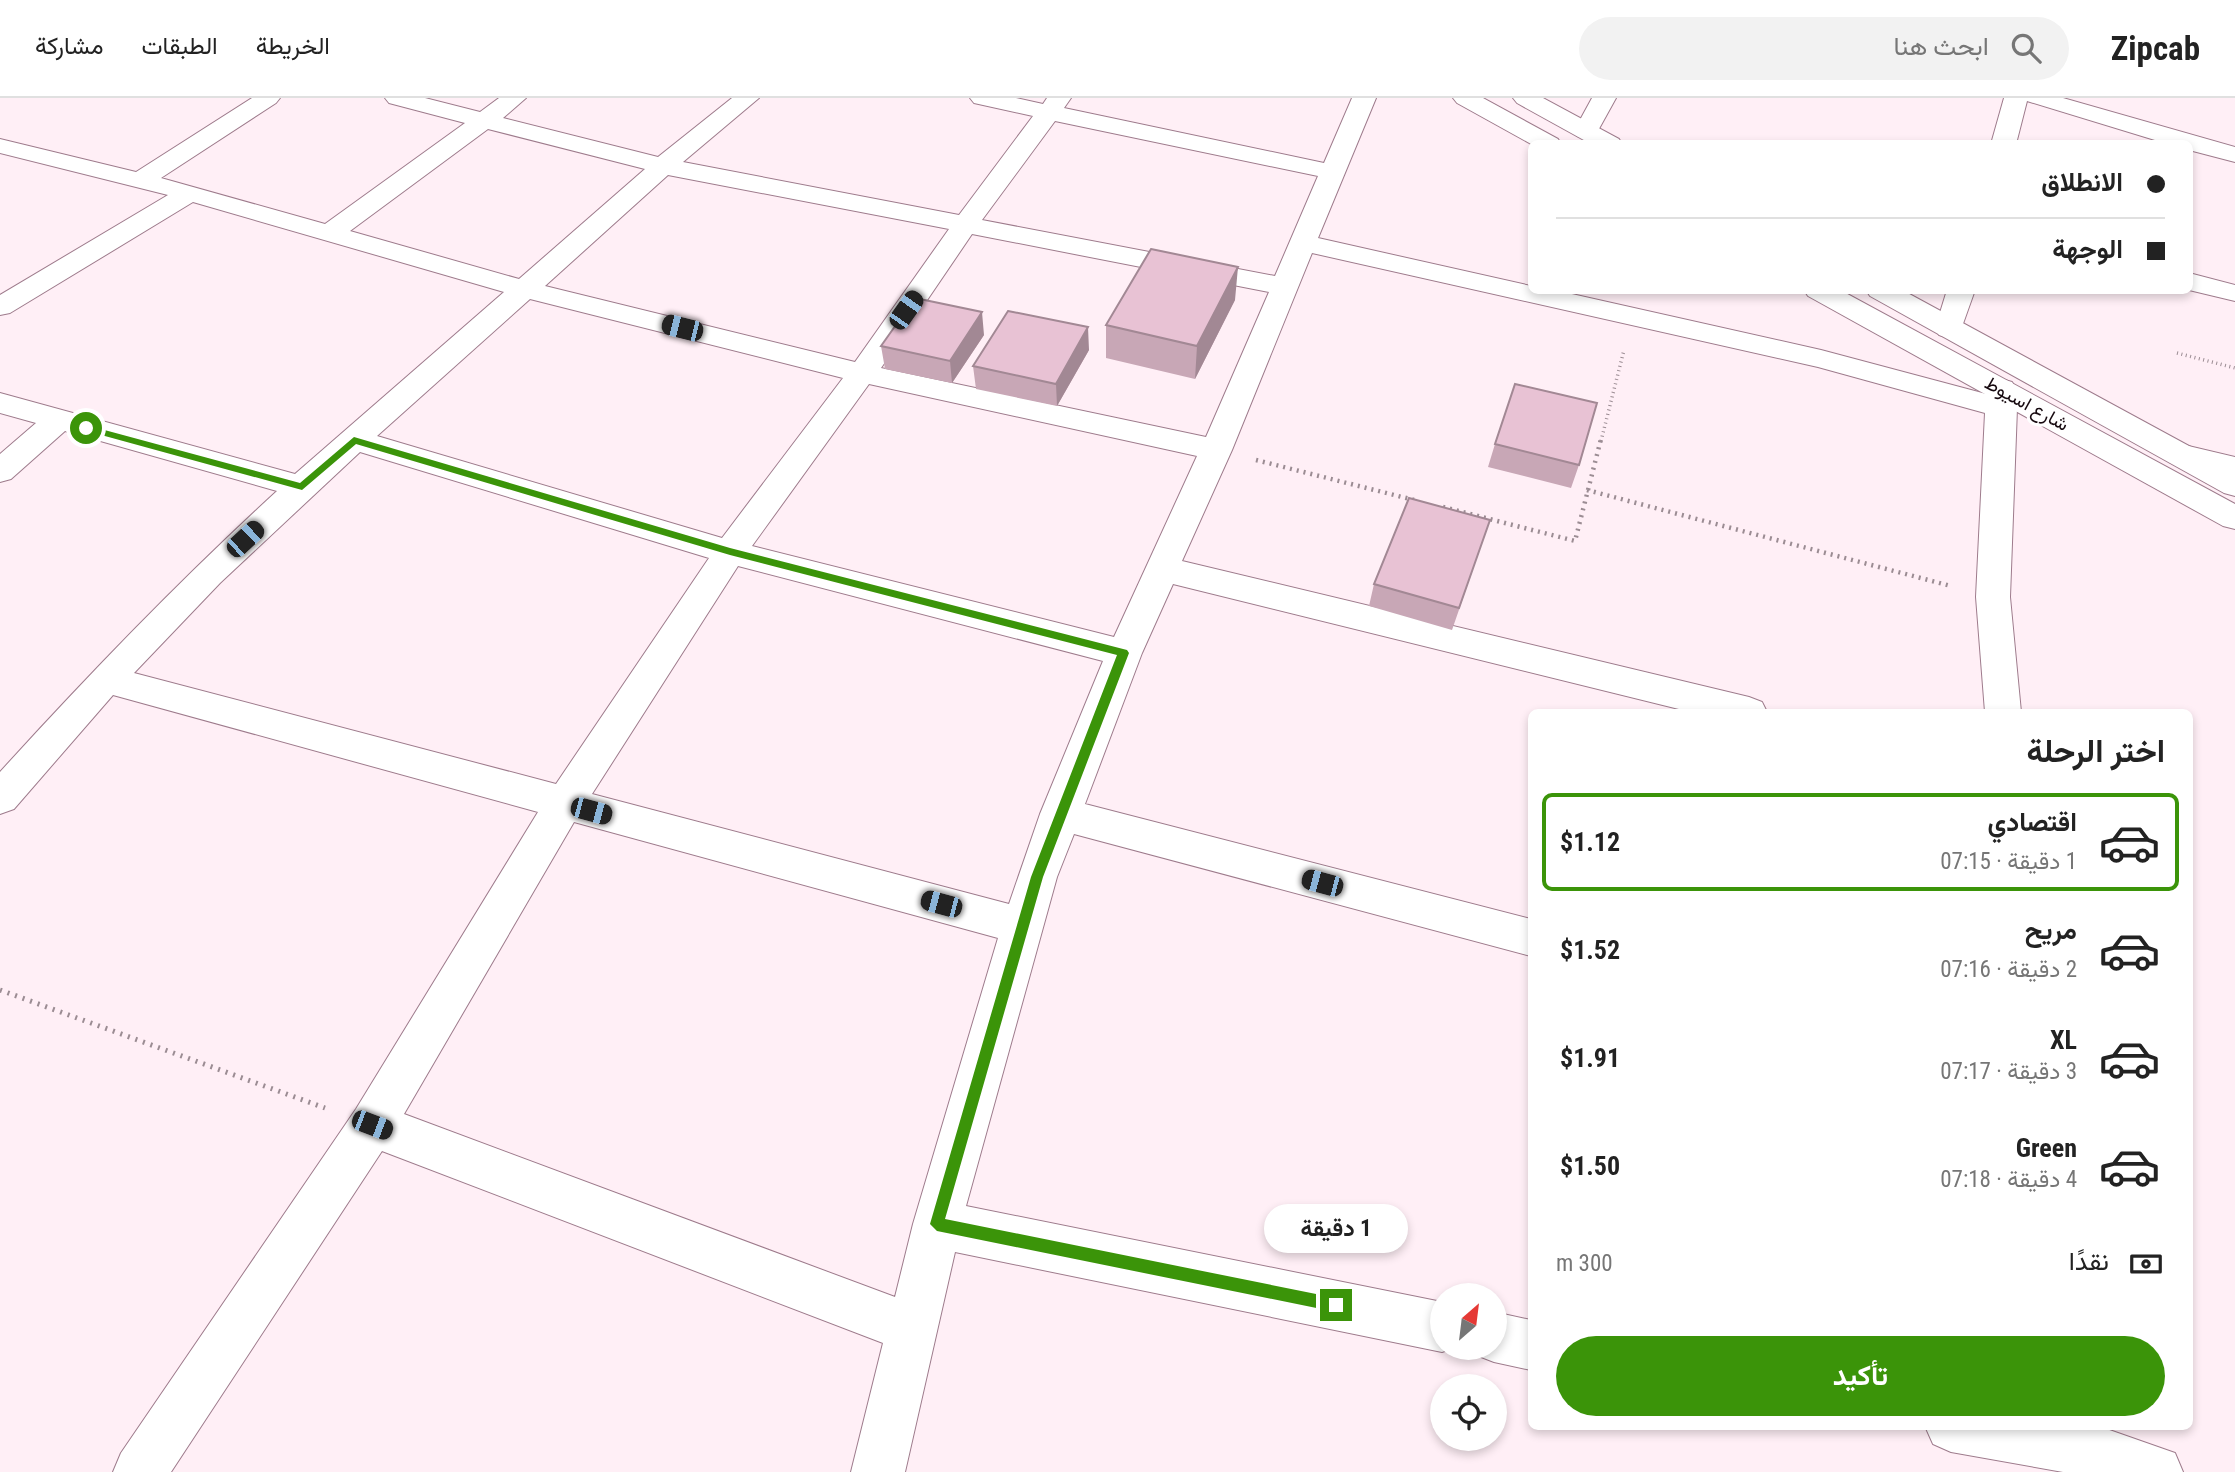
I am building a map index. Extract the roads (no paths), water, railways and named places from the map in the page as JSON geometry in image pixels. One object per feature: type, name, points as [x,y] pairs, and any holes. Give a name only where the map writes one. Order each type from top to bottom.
[{"type":"street","points":[[141,180],[268,98]]},
{"type":"street","points":[[397,98],[663,166],[1283,286]]},
{"type":"street","points":[[331,232],[514,98]]},
{"type":"street","points":[[0,797],[106,679],[208,574],[354,440],[527,290],[663,166],[747,98]]},
{"type":"street","points":[[982,98],[1054,105],[1333,172]]},
{"type":"street","points":[[878,1472],[910,1328],[937,1224],[1021,926],[1060,814],[1124,653],[1216,450],[1364,98]]},
{"type":"street","points":[[1465,98],[1542,140]]},
{"type":"street","points":[[1525,98],[1603,140]]},
{"type":"street","points":[[1586,131],[1604,98]]},
{"type":"street","points":[[2004,140],[2016,98]]},
{"type":"street","points":[[2037,98],[2183,140]]},
{"type":"street","points":[[140,1472],[372,1125],[564,804],[730,552],[1054,105]]},
{"type":"street","points":[[2193,143],[2235,155]]},
{"type":"street","points":[[0,146],[190,193],[527,290],[862,373],[1216,450]]},
{"type":"street","points":[[0,307],[190,193]]},
{"type":"street","points":[[1303,243],[1528,292]]},
{"type":"street","points":[[2193,282],[2235,293]]},
{"type":"street","points":[[1537,294],[2001,398],[1993,597],[2003,709]]},
{"type":"street","name":"شارع اسيوط","points":[[1825,294],[2001,398],[2235,518]]},
{"type":"street","name":"شارع اسيوط","points":[[1887,294],[2235,485]]},
{"type":"street","points":[[1950,329],[1960,294]]},
{"type":"street","points":[[0,402],[302,487]]},
{"type":"street","points":[[0,471],[60,420]]},
{"type":"street","points":[[354,440],[730,552],[1124,653]]},
{"type":"street","points":[[2179,455],[2235,468]]},
{"type":"street","points":[[1163,569],[1737,709]]},
{"type":"street","points":[[106,679],[1021,926]]},
{"type":"street","points":[[1060,814],[1528,937]]},
{"type":"street","points":[[372,1125],[910,1328]]},
{"type":"street","points":[[937,1224],[1430,1325]]},
{"type":"street","points":[[1507,1340],[1528,1344]]},
{"type":"street","points":[[1975,1430],[2093,1450],[2157,1472]]}]
